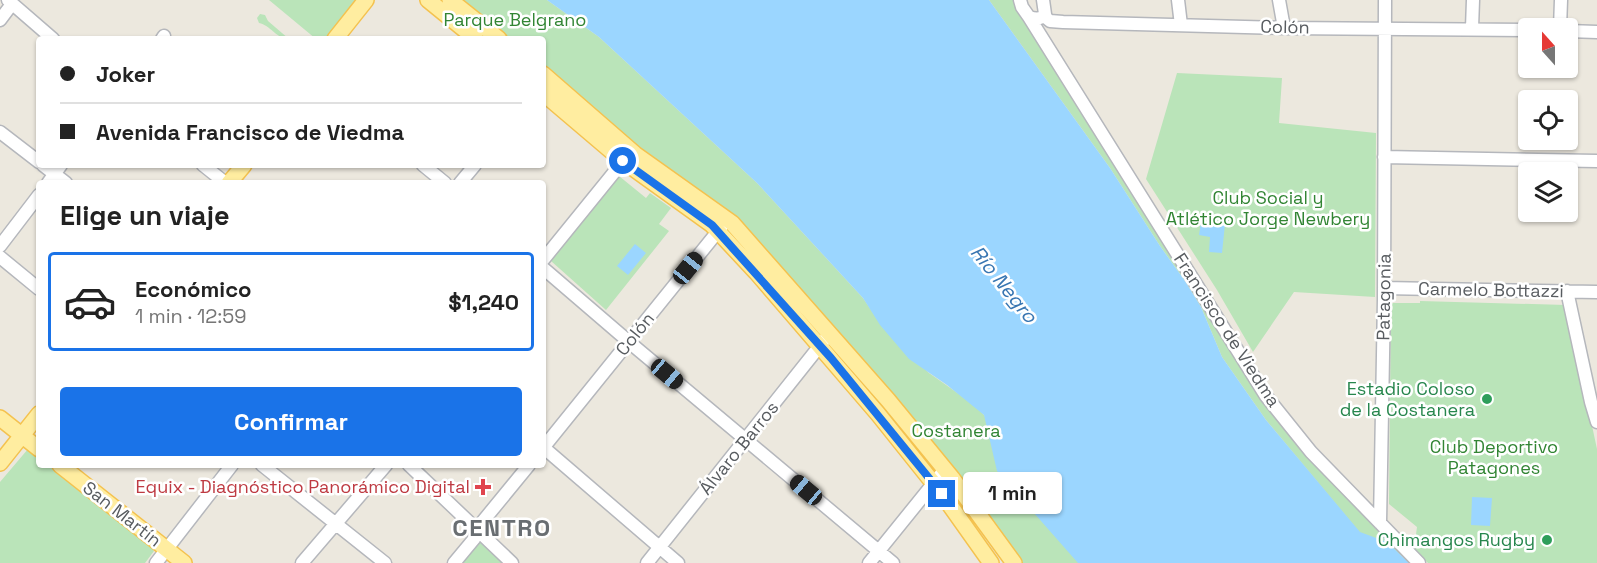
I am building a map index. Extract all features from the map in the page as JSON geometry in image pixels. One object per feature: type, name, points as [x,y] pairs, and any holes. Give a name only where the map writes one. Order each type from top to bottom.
[{"type":"main road","points":[[337,36],[366,0]]},
{"type":"main road","points":[[345,36],[374,0]]},
{"type":"main road","points":[[428,0],[472,36]]},
{"type":"main road","points":[[450,0],[495,36]]},
{"type":"main road","points":[[546,79],[628,156]]},
{"type":"main road","points":[[546,95],[723,225],[830,333],[945,469],[1014,563]]},
{"type":"main road","points":[[227,180],[240,168]]},
{"type":"main road","points":[[723,225],[756,272],[878,414],[991,563]]},
{"type":"main road","points":[[0,418],[30,441]]},
{"type":"main road","points":[[0,474],[30,441],[36,423]]},
{"type":"main road","points":[[0,463],[30,441]]},
{"type":"main road","name":"San Martín","points":[[64,468],[184,563]]},
{"type":"street","name":"Francisco de Viedma","points":[[1043,0],[1046,11],[1043,17],[1046,44]]},
{"type":"street","points":[[1178,0],[1182,26]]},
{"type":"street","points":[[1279,0],[1284,27]]},
{"type":"street","name":"Patagonia","points":[[1380,523],[1385,0]]},
{"type":"street","points":[[1472,28],[1473,0]]},
{"type":"street","points":[[1560,18],[1561,0]]},
{"type":"street","points":[[0,20],[10,2],[50,36]]},
{"type":"street","name":"Francisco de Viedma","points":[[1022,6],[1043,17]]},
{"type":"street","name":"Francisco de Viedma","points":[[1022,6],[1266,396],[1311,452],[1419,563]]},
{"type":"street","name":"Colón","points":[[1043,17],[1050,21],[1063,22],[1182,26],[1518,30]]},
{"type":"street","points":[[1578,31],[1597,32]]},
{"type":"street","points":[[0,132],[36,160]]},
{"type":"street","points":[[546,256],[628,156]]},
{"type":"street","points":[[1384,157],[1597,160]]},
{"type":"street","points":[[207,168],[222,180]]},
{"type":"street","points":[[427,168],[441,180]]},
{"type":"street","points":[[462,180],[472,168]]},
{"type":"street","points":[[0,246],[36,199]]},
{"type":"street","name":"Colón","points":[[546,444],[723,225]]},
{"type":"street","points":[[0,258],[36,287]]},
{"type":"street","points":[[546,271],[893,563]]},
{"type":"street","name":"Carmelo Bottazzi","points":[[1384,288],[1597,292]]},
{"type":"street","points":[[1567,291],[1597,422]]},
{"type":"street","name":"Álvaro Barros","points":[[647,563],[830,333]]},
{"type":"street","points":[[546,451],[678,563]]},
{"type":"street","points":[[156,563],[230,468]]},
{"type":"street","points":[[266,468],[385,563]]},
{"type":"street","points":[[302,563],[383,468]]},
{"type":"street","points":[[412,468],[512,563]]},
{"type":"street","points":[[454,563],[474,539],[479,526],[527,468]]},
{"type":"street","points":[[869,563],[945,469]]},
{"type":"green space","points":[[269,0],[362,0],[333,36],[312,36]]},
{"type":"green space","name":"Costanera","points":[[458,0],[547,0],[599,37],[757,183],[863,298],[884,329],[929,373],[976,406],[1079,563],[1018,563],[739,222],[641,150],[546,70],[546,36],[503,36]]},
{"type":"green space","points":[[989,0],[1013,0],[1228,345],[1412,563],[1360,533],[1266,420],[1222,357],[1201,307],[1185,281],[1110,168]]},
{"type":"green space","points":[[260,14],[265,15],[268,21],[286,36],[280,36],[259,23],[257,18]]},
{"type":"green space","name":"Club Social y Atlético Jorge Newbery","points":[[1177,73],[1282,78],[1279,123],[1376,133],[1375,297],[1294,292],[1253,352],[1217,290],[1146,179]]},
{"type":"green space","points":[[619,176],[646,198],[650,193],[671,208],[659,224],[669,231],[606,310],[551,261]]},
{"type":"green space","name":"Club Deportivo Patagones","points":[[1420,301],[1566,305],[1597,449],[1597,563],[1428,563],[1414,549],[1417,527],[1389,504],[1391,303],[1420,303]]},
{"type":"green space","points":[[28,449],[36,453],[36,468],[56,468],[149,540],[154,551],[145,563],[0,563],[0,482]]},
{"type":"green space","points":[[481,542],[484,542],[508,563],[463,563]]},
{"type":"water","name":"Río Negro","points":[[547,0],[989,0],[1110,168],[1185,281],[1201,307],[1222,357],[1266,420],[1360,532],[1387,542],[1409,563],[1078,563],[997,471],[984,415],[947,385],[909,359],[880,325],[863,298],[757,183],[599,37]]},
{"type":"water","points":[[1201,222],[1225,224],[1222,253],[1209,252],[1210,237],[1199,235]]},
{"type":"water","points":[[635,244],[646,253],[628,275],[617,266]]},
{"type":"water","points":[[1472,497],[1492,498],[1490,526],[1471,525]]},
{"type":"waterway","points":[[1383,534],[1387,542]]},
{"type":"place","name":"Estadio Coloso de la Costanera","points":[[1487,399]]},
{"type":"place","name":"Equix - Diagnóstico Panorámico Digital","points":[[483,487]]},
{"type":"place","name":"Chimangos Rugby","points":[[1547,540]]},
{"type":"district","name":"CENTRO","points":[[502,528]]},
{"type":"route","points":[[623,161],[712,225],[831,358],[942,494]]},
{"type":"park label","name":"Parque Belgrano","points":[[515,20]]}]
